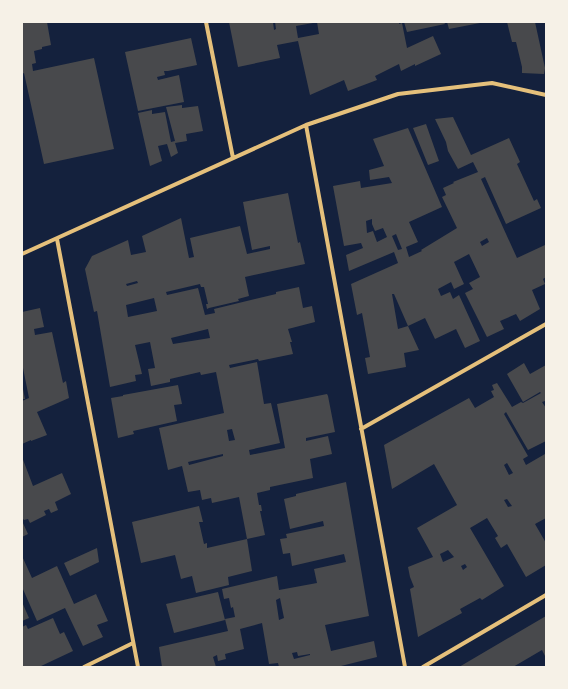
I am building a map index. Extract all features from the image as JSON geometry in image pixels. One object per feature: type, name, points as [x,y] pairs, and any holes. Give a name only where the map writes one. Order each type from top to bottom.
[{"type":"street","points":[[206,22],[234,158]]},
{"type":"street","points":[[22,254],[306,125],[398,94],[492,83],[546,95]]},
{"type":"street","points":[[306,125],[405,667]]},
{"type":"street","points":[[56,239],[138,667]]},
{"type":"street","points":[[362,429],[546,324]]},
{"type":"street","points":[[423,667],[546,595]]},
{"type":"street","points":[[84,667],[134,643]]},
{"type":"building","points":[[22,22],[47,22],[51,45],[34,51],[36,63],[32,64],[33,71],[94,58],[114,149],[44,164],[24,73],[22,74]]},
{"type":"building","points":[[229,22],[273,22],[274,30],[276,29],[275,22],[313,22],[296,26],[298,38],[319,34],[317,22],[399,22],[399,24],[402,23],[407,48],[433,36],[441,54],[401,71],[399,64],[375,76],[377,80],[348,91],[344,80],[310,95],[298,41],[277,45],[280,58],[238,67]]},
{"type":"building","points":[[404,22],[444,22],[445,24],[407,32]]},
{"type":"building","points":[[447,22],[480,22],[480,23],[449,29]]},
{"type":"building","points":[[507,22],[535,22],[545,68],[544,74],[522,73],[516,42],[512,42]]},
{"type":"building","points":[[191,38],[197,65],[164,71],[165,75],[157,77],[158,80],[179,75],[184,102],[138,111],[125,52]]},
{"type":"building","points":[[182,105],[182,108],[198,106],[203,131],[186,134],[187,141],[175,143],[178,153],[171,157],[167,144],[158,146],[162,161],[150,166],[138,113],[152,110],[152,114],[165,112],[171,142],[175,141],[166,107]]},
{"type":"building","points":[[453,117],[471,155],[509,138],[520,162],[517,164],[534,201],[537,199],[541,208],[506,224],[485,177],[481,179],[517,258],[545,245],[546,277],[543,279],[545,284],[532,290],[540,309],[520,321],[516,314],[500,321],[504,329],[487,337],[465,293],[473,289],[469,283],[480,277],[469,254],[454,262],[464,284],[454,289],[451,282],[438,289],[441,296],[450,292],[453,299],[459,295],[480,341],[465,348],[456,329],[435,339],[425,318],[408,326],[419,350],[404,353],[406,367],[368,374],[365,358],[370,357],[362,313],[357,315],[351,284],[398,263],[394,252],[349,271],[346,255],[363,248],[361,243],[344,246],[333,186],[360,181],[361,188],[392,183],[389,177],[370,180],[369,170],[384,166],[373,139],[408,128],[442,207],[409,222],[418,242],[406,247],[409,257],[422,251],[421,250],[457,228],[442,197],[446,195],[443,188],[454,183],[453,182],[478,172],[473,162],[458,169],[448,151],[446,142],[435,119]],"holes":[[[372,219],[372,224],[375,231],[383,228],[387,237],[377,242],[373,231],[367,233],[366,221]],[[396,234],[402,249],[398,250],[392,236]],[[487,238],[489,242],[482,246],[480,242]],[[392,294],[394,294],[408,326],[398,329]]]},
{"type":"building","points":[[426,124],[439,161],[428,165],[413,128]]},
{"type":"building","points":[[288,193],[298,243],[300,242],[305,264],[245,277],[249,296],[238,299],[239,301],[207,309],[206,304],[208,304],[204,287],[201,287],[200,284],[166,292],[167,295],[198,288],[205,315],[215,313],[214,309],[299,287],[303,308],[312,306],[315,322],[288,329],[292,342],[290,342],[293,354],[229,365],[230,368],[257,362],[264,404],[271,403],[280,443],[249,450],[250,455],[285,448],[277,404],[327,394],[335,432],[306,438],[306,441],[328,436],[332,454],[310,459],[313,478],[270,487],[270,490],[257,493],[259,505],[261,505],[262,511],[260,511],[265,535],[247,539],[239,497],[212,503],[211,498],[202,500],[200,490],[188,492],[182,466],[168,470],[159,428],[224,413],[216,372],[201,375],[200,372],[170,379],[170,382],[151,386],[148,369],[155,368],[150,342],[135,345],[142,374],[135,375],[136,381],[110,387],[97,311],[94,312],[85,269],[92,256],[128,240],[131,255],[146,252],[142,236],[181,218],[189,258],[194,257],[190,238],[240,226],[247,254],[270,249],[270,246],[252,250],[243,202]],"holes":[[[137,281],[138,283],[127,286],[126,284]],[[154,298],[157,311],[128,317],[126,305]],[[208,329],[210,338],[173,344],[171,338]],[[232,429],[235,440],[229,441],[227,430]],[[223,454],[223,456],[189,465],[188,462]]]},
{"type":"building","points":[[40,308],[44,327],[34,329],[35,335],[52,332],[63,383],[66,381],[69,398],[37,412],[47,435],[22,444],[22,401],[29,398],[22,363],[22,312]]},
{"type":"building","points":[[524,363],[530,374],[546,365],[546,403],[545,401],[542,402],[546,408],[546,441],[528,450],[506,412],[504,414],[528,456],[523,459],[526,465],[545,454],[546,456],[546,518],[535,524],[546,543],[546,565],[526,577],[507,544],[501,548],[495,538],[498,536],[487,518],[470,528],[504,586],[482,600],[480,598],[460,609],[462,613],[418,637],[410,589],[414,587],[408,567],[433,557],[417,528],[457,505],[434,464],[392,489],[384,445],[469,398],[475,408],[494,397],[491,391],[494,390],[492,385],[497,383],[512,407],[521,402],[523,403],[541,393],[540,392],[523,402],[507,374]],"holes":[[[507,463],[513,473],[509,475],[504,465]],[[507,499],[512,506],[508,507],[504,500]],[[448,550],[454,557],[443,562],[440,554]],[[465,564],[467,567],[463,570],[461,566]]]},
{"type":"building","points":[[22,384],[25,399],[22,399]]},
{"type":"building","points":[[178,385],[182,404],[174,405],[177,421],[133,431],[134,434],[118,438],[111,398]]},
{"type":"building","points":[[22,457],[33,486],[62,473],[71,494],[55,502],[58,510],[51,513],[49,509],[44,511],[46,515],[30,523],[28,519],[24,520],[22,518]]},
{"type":"building","points":[[346,482],[369,616],[325,625],[331,651],[374,641],[377,657],[337,667],[279,667],[278,663],[269,664],[262,623],[240,629],[244,649],[225,654],[226,659],[218,661],[217,655],[213,657],[216,667],[162,667],[159,647],[228,631],[225,619],[235,617],[229,598],[224,599],[222,589],[277,576],[279,590],[317,583],[314,569],[346,562],[344,554],[292,566],[290,553],[283,554],[280,539],[287,538],[286,534],[324,526],[323,521],[290,529],[284,499],[296,496],[296,494]],"holes":[[[280,598],[284,618],[279,620],[276,600]],[[297,652],[298,656],[310,655],[294,659],[292,653]]]},
{"type":"building","points":[[199,506],[203,522],[199,522],[204,544],[207,543],[207,548],[247,539],[252,571],[228,577],[229,585],[196,593],[192,576],[181,579],[175,555],[141,563],[132,522]]},
{"type":"building","points":[[22,521],[28,534],[22,537]]},
{"type":"building","points":[[97,548],[99,562],[70,576],[64,563]]},
{"type":"building","points":[[22,556],[32,578],[57,566],[74,604],[96,594],[108,621],[97,625],[103,637],[83,646],[65,608],[37,621],[22,587]]},
{"type":"building","points":[[218,592],[225,620],[174,633],[166,604]]},
{"type":"building","points":[[22,602],[29,618],[22,621]]},
{"type":"building","points":[[546,616],[546,658],[542,650],[513,667],[459,667]]},
{"type":"building","points":[[53,618],[60,634],[64,632],[73,651],[39,667],[22,667],[22,627],[26,625],[28,629]]}]
